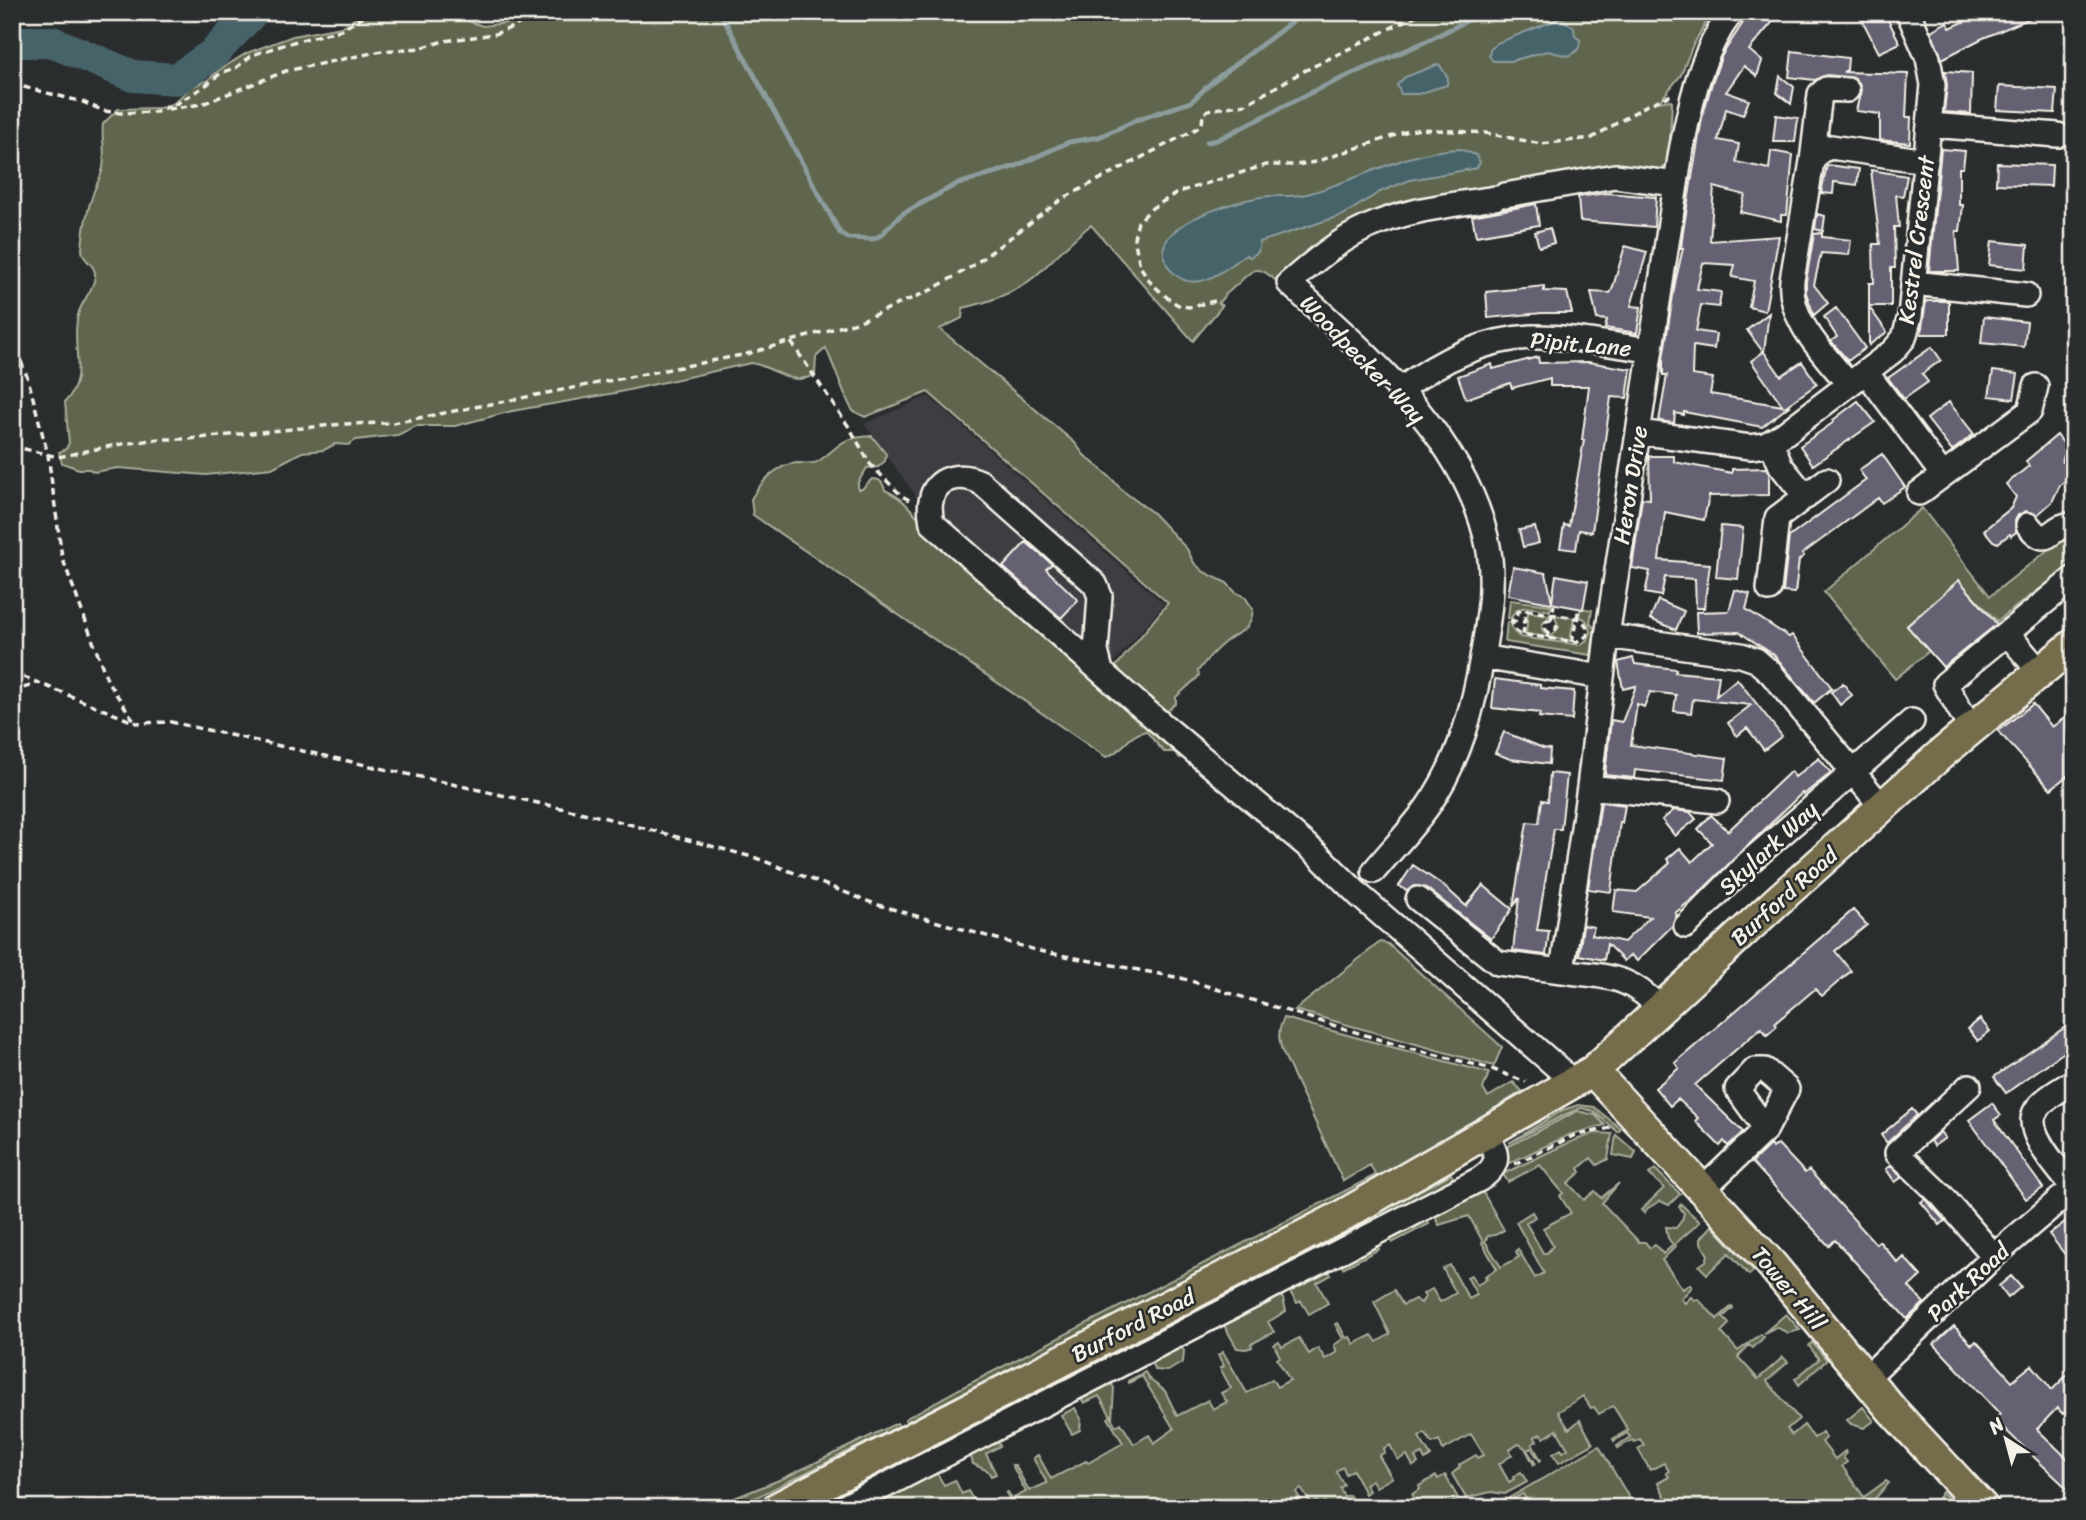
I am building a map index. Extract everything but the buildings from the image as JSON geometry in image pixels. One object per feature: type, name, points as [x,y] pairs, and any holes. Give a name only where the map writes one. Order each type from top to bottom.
[{"type":"main road","name":"Burford Road","points":[[777,1508],[1340,1217],[1582,1076],[1661,1009],[1971,729],[2074,645]]},
{"type":"main road","name":"Tower Hill","points":[[1582,1076],[1636,1119],[1703,1189],[1771,1264],[1865,1379],[1983,1508]]},
{"type":"street","name":"Heron Drive","points":[[1562,971],[1589,788],[1601,677],[1676,184],[1693,91],[1711,44],[1732,12]]},
{"type":"street","name":"Kestrel Crescent","points":[[1771,442],[1893,351],[1903,338],[1910,316],[1933,85],[1931,66],[1911,13]]},
{"type":"street","points":[[1847,90],[1826,89],[1819,94],[1812,161],[1791,299],[1799,319],[1857,378],[1942,474]]},
{"type":"street","points":[[1930,125],[2058,135]]},
{"type":"street","points":[[1812,161],[1820,151],[1831,148],[1926,161]]},
{"type":"street","name":"Woodpecker Way","points":[[1374,871],[1422,815],[1447,775],[1465,730],[1489,613],[1491,576],[1488,547],[1459,470],[1427,423],[1352,341],[1289,283],[1329,251],[1371,226],[1417,211],[1615,176],[1676,184]]},
{"type":"street","points":[[1913,284],[2026,295]]},
{"type":"street","name":"Pipit Lane","points":[[1399,391],[1444,361],[1510,340],[1555,338],[1650,350]]},
{"type":"street","points":[[1919,492],[2030,411],[2036,386]]},
{"type":"street","points":[[1638,432],[1751,447],[1771,442],[1778,461],[1806,497]]},
{"type":"street","points":[[1101,671],[1096,651],[1100,596],[1095,584],[980,482],[972,478],[958,476],[946,480],[919,501],[932,523],[1101,671],[1318,855],[1360,896],[1558,1068],[1582,1076]]},
{"type":"street","points":[[1769,589],[1777,518],[1827,481]]},
{"type":"street","points":[[2028,525],[2036,536],[2041,538],[2048,537],[2066,525],[2072,525],[2074,529]]},
{"type":"street","points":[[1971,729],[1945,684],[2074,578]]},
{"type":"street","points":[[2007,634],[2039,671]]},
{"type":"street","points":[[1607,636],[1735,654],[1756,660],[1771,673],[1882,807]]},
{"type":"street","points":[[1482,657],[1601,677]]},
{"type":"street","name":"Skylark Way","points":[[1686,926],[1748,863],[1912,721]]},
{"type":"street","points":[[1589,788],[1717,801]]},
{"type":"street","points":[[1418,899],[1498,962],[1622,980],[1639,988],[1661,1009]]},
{"type":"street","name":"Park Road","points":[[1865,1379],[1994,1256],[2074,1189],[2035,1135],[2032,1123],[2035,1112],[2043,1103],[2074,1081]]},
{"type":"street","points":[[1969,1086],[1897,1153],[1942,1196],[1994,1256]]},
{"type":"street","points":[[1703,1189],[1766,1129]]},
{"type":"street","points":[[1485,1134],[1497,1152],[1490,1172]]},
{"type":"street","name":"Burford Road","points":[[851,1506],[1490,1172]]},
{"type":"path","points":[[12,85],[121,113],[155,112],[205,86],[221,73],[237,67],[248,57],[293,41],[341,30],[371,12]]},
{"type":"path","points":[[478,12],[514,18],[539,13]]},
{"type":"path","points":[[12,446],[58,457],[159,439],[201,438],[344,424],[393,424],[747,354],[860,321],[931,290],[971,267],[1062,199],[1196,129],[1202,124],[1202,114],[1208,110],[1246,104],[1423,12]]},
{"type":"path","points":[[166,108],[202,104],[286,71],[382,51],[420,48],[443,41],[495,34],[539,13]]},
{"type":"path","points":[[1215,301],[1189,307],[1180,306],[1151,283],[1140,266],[1134,239],[1138,222],[1152,208],[1179,192],[1266,165],[1315,162],[1421,129],[1486,133],[1541,144],[1592,138],[1647,105],[1676,93]]},
{"type":"path","points":[[12,339],[28,379],[48,455],[62,557],[108,682],[136,723]]},
{"type":"path","points":[[791,342],[851,430],[870,464],[902,496],[919,501]]},
{"type":"path","points":[[1549,633],[1557,627],[1552,620],[1554,605]]},
{"type":"path","points":[[1573,642],[1579,608]]},
{"type":"path","points":[[1523,635],[1526,610]]},
{"type":"path","points":[[1526,610],[1577,617],[1585,621],[1588,632],[1584,639],[1573,642],[1523,635],[1514,629],[1512,621],[1518,611],[1526,610]]},
{"type":"path","points":[[1504,620],[1525,622]]},
{"type":"path","points":[[1549,633],[1544,625],[1546,621],[1552,620]]},
{"type":"path","points":[[1548,638],[1549,633]]},
{"type":"path","points":[[12,672],[136,723],[171,722],[607,818],[757,858],[875,904],[1039,951],[1181,978],[1369,1037],[1492,1069],[1534,1086]]},
{"type":"path","points":[[12,691],[36,684]]},
{"type":"path","points":[[1490,1172],[1502,1171],[1584,1132],[1611,1128],[1636,1119]]},
{"type":"shaded area","points":[[928,396],[1164,604],[1109,668],[944,523],[940,503],[921,503],[864,424]]},
{"type":"green space","points":[[367,12],[452,12],[483,26],[506,23],[520,12],[1712,12],[1692,47],[1681,75],[1659,102],[1672,102],[1669,156],[1661,169],[1651,169],[1646,173],[1637,167],[1617,165],[1577,170],[1576,175],[1514,181],[1508,189],[1425,202],[1419,198],[1388,206],[1384,212],[1332,233],[1325,245],[1313,256],[1275,280],[1262,271],[1248,274],[1218,303],[1222,306],[1193,341],[1091,225],[1025,284],[995,299],[963,308],[962,318],[940,329],[1075,443],[1084,455],[1123,491],[1153,513],[1187,549],[1194,563],[1204,572],[1227,583],[1235,592],[1245,597],[1253,609],[1247,627],[1211,655],[1198,671],[1197,678],[1176,697],[1176,703],[1165,713],[1113,670],[1168,603],[928,392],[865,417],[853,411],[826,348],[816,357],[815,375],[805,378],[790,378],[751,363],[615,393],[512,411],[455,426],[416,426],[398,435],[356,440],[348,445],[335,444],[324,450],[302,452],[272,468],[206,475],[118,468],[94,472],[62,463],[59,452],[66,449],[69,443],[65,402],[72,392],[78,372],[78,315],[95,276],[82,249],[87,213],[103,167],[103,124],[118,109],[160,108],[174,103],[191,87],[208,80],[247,53],[293,36],[341,27]]},
{"type":"green space","points":[[872,436],[886,454],[885,461],[878,467],[867,468],[858,482],[858,489],[862,489],[872,479],[881,482],[885,490],[903,501],[1185,755],[1180,758],[1174,752],[1164,752],[1146,731],[1106,757],[753,515],[751,499],[776,470],[790,464],[817,462],[847,440]]},
{"type":"green space","points":[[1922,508],[1990,596],[2074,529],[2074,563],[1997,621],[1959,581],[1907,625],[1929,651],[1895,679],[1824,592]]},
{"type":"green space","points":[[1510,600],[1551,605],[1550,611],[1522,608],[1508,618]]},
{"type":"green space","points":[[1581,608],[1592,610],[1590,623],[1595,629],[1591,655],[1505,642],[1507,622],[1510,622],[1514,632],[1520,637],[1580,645],[1588,639],[1591,632],[1586,620],[1579,616]]},
{"type":"green space","points":[[1528,612],[1551,615],[1542,627],[1547,637],[1526,634]]},
{"type":"green space","points":[[1554,615],[1574,618],[1570,641],[1550,638],[1559,627]]},
{"type":"green space","points":[[1380,942],[1388,944],[1502,1047],[1494,1066],[1295,1010]]},
{"type":"green space","points":[[1284,1018],[1489,1073],[1483,1089],[1488,1097],[1513,1082],[1522,1091],[1437,1145],[1333,1204],[906,1422],[905,1419],[961,1388],[1376,1175],[1370,1165],[1343,1181],[1282,1051],[1279,1034]]},
{"type":"green space","points":[[1578,1105],[1594,1107],[1621,1129],[1618,1132],[1593,1111],[1581,1108],[1509,1143],[1563,1110]]},
{"type":"green space","points":[[1577,1111],[1595,1115],[1605,1125],[1569,1135],[1501,1167],[1507,1147]]},
{"type":"green space","points":[[1595,1133],[1612,1134],[1608,1159],[1597,1165],[1591,1158],[1579,1168],[1581,1172],[1568,1183],[1584,1200],[1595,1191],[1601,1198],[1619,1183],[1602,1203],[1639,1242],[1645,1242],[1650,1248],[1655,1245],[1663,1254],[1673,1245],[1668,1238],[1666,1227],[1676,1228],[1682,1220],[1684,1213],[1679,1207],[1681,1204],[1700,1222],[1675,1244],[1662,1260],[1683,1289],[1690,1284],[1692,1287],[1681,1299],[1685,1303],[1691,1297],[1698,1299],[1717,1319],[1732,1306],[1723,1317],[1729,1324],[1721,1332],[1738,1351],[1761,1334],[1764,1337],[1753,1348],[1749,1345],[1738,1357],[1758,1379],[1783,1357],[1788,1362],[1767,1381],[1799,1419],[1787,1429],[1792,1435],[1804,1425],[1814,1438],[1822,1432],[1826,1438],[1822,1442],[1835,1459],[1845,1451],[1843,1457],[1847,1462],[1842,1466],[1864,1497],[1886,1481],[1889,1483],[1870,1504],[1873,1508],[1668,1508],[1668,1502],[1653,1508],[1667,1500],[1658,1483],[1669,1477],[1664,1463],[1650,1470],[1638,1449],[1644,1445],[1640,1439],[1634,1442],[1632,1440],[1618,1448],[1617,1446],[1630,1437],[1627,1433],[1614,1441],[1613,1439],[1628,1430],[1613,1406],[1599,1414],[1583,1396],[1558,1412],[1569,1429],[1580,1420],[1593,1444],[1559,1463],[1553,1454],[1561,1449],[1563,1452],[1568,1449],[1557,1430],[1544,1438],[1541,1434],[1534,1437],[1537,1441],[1532,1444],[1541,1460],[1531,1448],[1527,1450],[1536,1464],[1534,1465],[1525,1448],[1519,1444],[1509,1450],[1512,1455],[1499,1464],[1509,1482],[1521,1472],[1527,1482],[1505,1494],[1491,1492],[1466,1498],[1452,1474],[1459,1465],[1476,1455],[1478,1458],[1484,1455],[1471,1434],[1443,1450],[1439,1440],[1432,1443],[1425,1433],[1419,1437],[1431,1456],[1425,1460],[1422,1454],[1415,1457],[1418,1463],[1413,1466],[1407,1455],[1398,1460],[1390,1445],[1384,1448],[1385,1452],[1379,1456],[1392,1478],[1376,1487],[1372,1480],[1365,1484],[1369,1491],[1365,1494],[1353,1470],[1346,1474],[1343,1467],[1336,1471],[1344,1485],[1340,1488],[1344,1497],[1349,1495],[1352,1499],[1337,1508],[1328,1508],[1325,1502],[1320,1505],[1317,1501],[1312,1504],[1301,1489],[1296,1492],[1304,1505],[1299,1508],[1008,1508],[1013,1505],[1006,1493],[1008,1492],[1012,1499],[1026,1492],[1012,1465],[1015,1465],[1029,1491],[1047,1483],[1033,1458],[1038,1455],[1051,1479],[1086,1461],[1088,1463],[1123,1443],[1099,1396],[1084,1403],[1079,1394],[1108,1378],[1114,1388],[1112,1419],[1116,1426],[1121,1423],[1134,1444],[1149,1435],[1154,1443],[1174,1429],[1142,1376],[1129,1383],[1128,1381],[1145,1372],[1150,1380],[1165,1391],[1177,1416],[1208,1400],[1213,1409],[1227,1402],[1221,1393],[1231,1388],[1220,1368],[1224,1366],[1218,1355],[1223,1352],[1247,1393],[1272,1379],[1277,1387],[1290,1380],[1277,1359],[1280,1357],[1274,1345],[1279,1342],[1282,1347],[1299,1338],[1309,1354],[1318,1348],[1325,1359],[1337,1352],[1334,1345],[1343,1339],[1335,1324],[1338,1323],[1346,1338],[1350,1337],[1354,1344],[1372,1335],[1377,1342],[1390,1334],[1374,1302],[1394,1290],[1403,1305],[1415,1299],[1421,1303],[1425,1297],[1423,1294],[1432,1289],[1440,1302],[1456,1293],[1443,1269],[1450,1265],[1469,1299],[1477,1295],[1467,1277],[1471,1275],[1477,1285],[1497,1269],[1483,1242],[1469,1216],[1439,1225],[1434,1215],[1480,1187],[1504,1230],[1488,1236],[1485,1241],[1501,1267],[1519,1257],[1516,1252],[1518,1249],[1535,1278],[1544,1273],[1516,1222],[1532,1212],[1535,1217],[1526,1223],[1543,1253],[1547,1253],[1553,1246],[1543,1228],[1571,1213],[1560,1196],[1563,1193],[1540,1165],[1508,1182],[1503,1174]]},
{"type":"green space","points":[[1616,1135],[1636,1152],[1633,1159],[1613,1155]]},
{"type":"green space","points":[[1655,1169],[1680,1194],[1669,1205],[1660,1201],[1644,1213],[1641,1210],[1664,1188],[1649,1174]]},
{"type":"green space","points":[[1451,1174],[1457,1184],[983,1428],[979,1421]]},
{"type":"green space","points":[[1426,1220],[1429,1224],[1392,1243],[1389,1238]]},
{"type":"green space","points":[[1712,1226],[1754,1271],[1749,1275],[1729,1253],[1707,1274],[1699,1266],[1706,1261],[1708,1255],[1701,1238]]},
{"type":"green space","points":[[1376,1243],[1379,1249],[1343,1268],[1340,1263]]},
{"type":"green space","points":[[1326,1266],[1331,1275],[1317,1283],[1328,1303],[1309,1314],[1301,1301],[1297,1303],[1286,1286]]},
{"type":"green space","points":[[1278,1291],[1286,1311],[1268,1322],[1274,1332],[1251,1344],[1252,1347],[1237,1348],[1221,1320]]},
{"type":"green space","points":[[1786,1314],[1800,1330],[1788,1333],[1776,1327],[1764,1333]]},
{"type":"green space","points":[[1178,1342],[1184,1351],[1183,1362],[1168,1371],[1155,1370],[1148,1357]]},
{"type":"green space","points":[[1812,1342],[1827,1360],[1799,1385],[1795,1379],[1819,1359],[1809,1346]]},
{"type":"green space","points":[[1863,1407],[1874,1421],[1864,1428],[1847,1420]]},
{"type":"green space","points":[[1075,1408],[1081,1419],[1080,1430],[1072,1434],[1061,1415]]},
{"type":"green space","points":[[897,1423],[899,1426],[737,1507],[732,1499],[784,1478]]},
{"type":"green space","points":[[969,1426],[973,1433],[827,1508],[805,1508]]},
{"type":"green space","points":[[994,1436],[1000,1446],[986,1454],[996,1474],[991,1476],[988,1471],[973,1464],[969,1449]]},
{"type":"green space","points":[[1599,1446],[1635,1508],[1531,1508],[1523,1494],[1511,1500],[1509,1498]]},
{"type":"green space","points":[[936,1472],[944,1485],[955,1480],[962,1494],[968,1491],[978,1508],[878,1508],[887,1499]]},
{"type":"green space","points":[[1445,1475],[1459,1500],[1436,1508],[1421,1508],[1412,1494],[1420,1489],[1419,1486],[1436,1476],[1438,1479]]},
{"type":"green space","points":[[1942,1492],[1958,1508],[1938,1508],[1934,1504]]},
{"type":"water","points":[[1561,18],[1574,28],[1575,36],[1580,40],[1577,50],[1569,56],[1547,51],[1511,61],[1493,61],[1489,56],[1490,50],[1497,43]]},
{"type":"water","points":[[1439,64],[1448,78],[1447,85],[1418,94],[1401,94],[1397,85],[1405,77]]},
{"type":"water","points":[[1460,149],[1476,155],[1480,162],[1477,168],[1410,180],[1380,192],[1343,215],[1260,242],[1258,252],[1250,257],[1246,255],[1206,280],[1197,282],[1180,278],[1167,264],[1164,248],[1169,237],[1180,227],[1210,211],[1259,197],[1307,194],[1401,160]]},
{"type":"waterway","points":[[12,42],[52,42],[133,76],[177,79],[213,54],[253,12]]},
{"type":"waterway","points":[[720,12],[840,233],[848,238],[873,239],[881,235],[902,214],[955,185],[1016,166],[1069,142],[1099,137],[1139,119],[1191,102],[1213,81],[1305,12]]},
{"type":"waterway","points":[[1207,142],[1217,140],[1318,89],[1427,41],[1484,12]]}]
